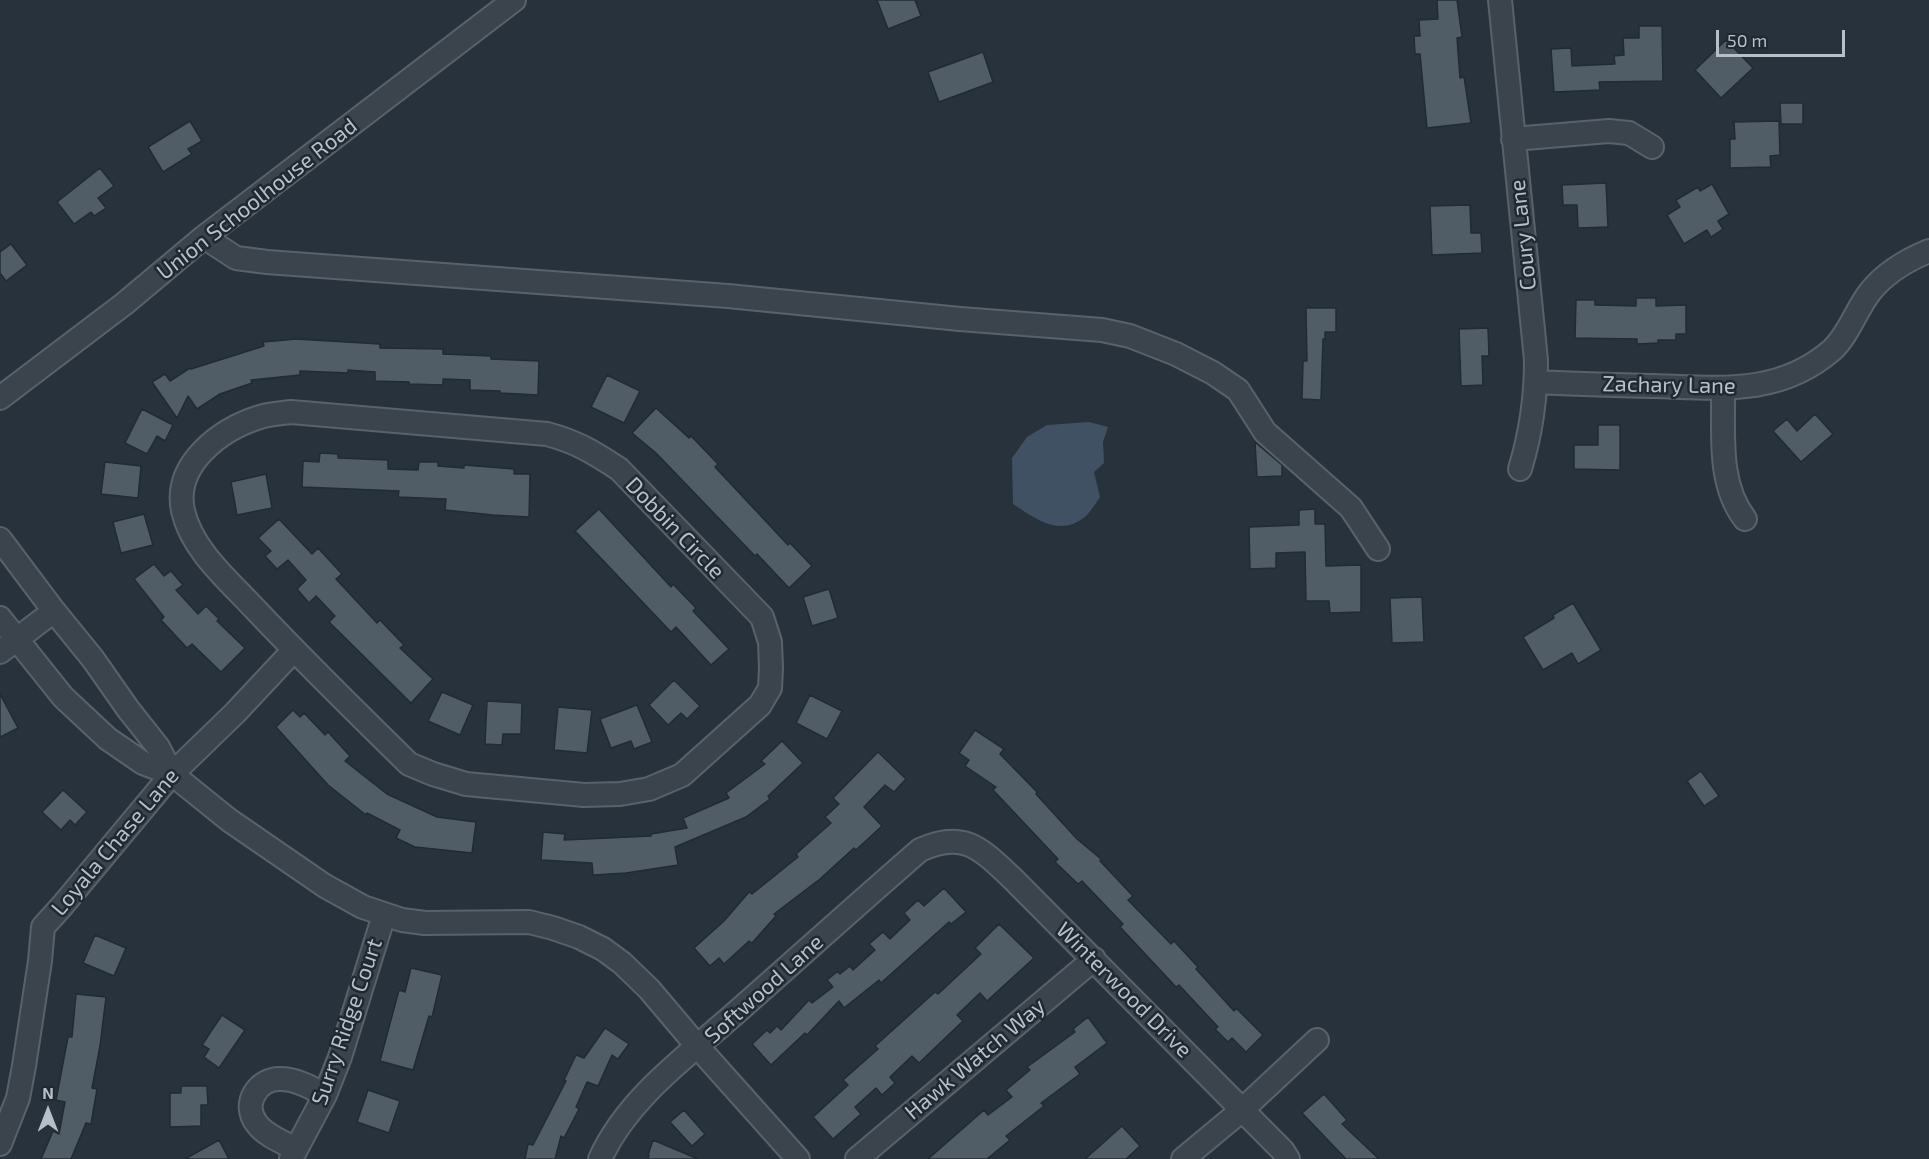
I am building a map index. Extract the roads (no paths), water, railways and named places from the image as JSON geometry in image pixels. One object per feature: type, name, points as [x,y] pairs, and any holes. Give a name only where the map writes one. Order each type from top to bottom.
[{"type":"street","name":"Union Schoolhouse Road","points":[[0,398],[124,304],[204,237],[514,0]]},
{"type":"street","name":"Coury Lane","points":[[1500,0],[1536,360],[1533,413],[1527,447],[1520,469]]},
{"type":"street","points":[[1514,139],[1609,130],[1629,133],[1652,147]]},
{"type":"street","points":[[204,237],[236,258],[267,262],[728,296],[960,319],[1102,330],[1130,336],[1176,354],[1213,373],[1238,390],[1265,432],[1293,458],[1335,491],[1351,508],[1378,549]]},
{"type":"street","name":"Zachary Lane","points":[[1536,382],[1734,389],[1769,383],[1802,370],[1833,349],[1849,328],[1870,292],[1888,274],[1913,257],[1929,251]]},
{"type":"street","points":[[1723,388],[1724,465],[1735,506],[1745,519]]},
{"type":"street","name":"Dobbin Circle","points":[[291,412],[547,434],[573,441],[593,451],[619,469],[762,617],[770,642],[770,688],[760,705],[682,775],[649,789],[620,794],[584,795],[466,784],[409,764],[294,650],[215,566],[193,537],[183,510],[183,484],[193,462],[211,442],[236,427],[260,417],[291,412]]},
{"type":"street","points":[[0,539],[158,747],[172,774]]},
{"type":"street","points":[[8,645],[54,611]]},
{"type":"street","points":[[0,618],[8,645],[108,739],[143,762],[172,774],[229,820],[284,859],[363,907],[384,915],[425,923],[528,922],[579,937],[603,949],[622,963],[649,989],[798,1159]]},
{"type":"street","name":"Loyala Chase Lane","points":[[0,1144],[18,1098],[40,961],[43,927],[172,774],[235,713],[294,650]]},
{"type":"street","name":"Winterwood Drive","points":[[948,841],[970,844],[982,850],[1094,959],[1283,1151],[1288,1159]]},
{"type":"street","name":"Softwood Lane","points":[[600,1159],[607,1143],[621,1122],[671,1069],[920,850],[932,844],[948,841]]},
{"type":"street","name":"Surry Ridge Court","points":[[294,1154],[325,1095],[340,1057],[384,915]]},
{"type":"street","name":"Hawk Watch Way","points":[[856,1159],[1094,959]]},
{"type":"street","points":[[1183,1159],[1242,1110],[1317,1040]]},
{"type":"street","points":[[294,1154],[256,1123],[251,1103],[254,1092],[264,1083],[284,1078],[325,1095]]},
{"type":"water","points":[[1089,422],[1108,427],[1103,442],[1104,463],[1094,472],[1100,497],[1088,514],[1067,526],[1058,526],[1039,520],[1013,504],[1012,458],[1027,437],[1047,425]]}]
